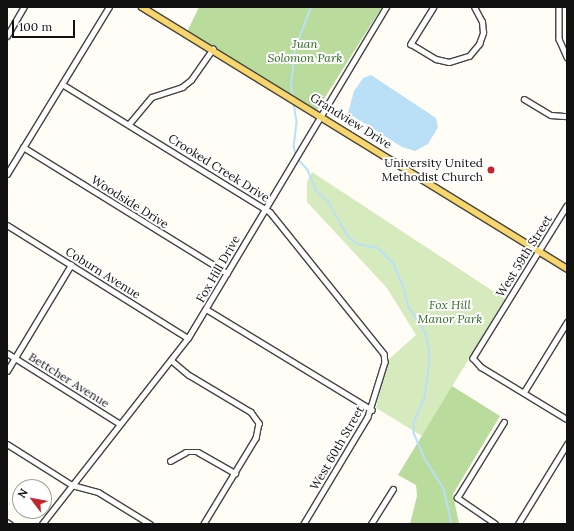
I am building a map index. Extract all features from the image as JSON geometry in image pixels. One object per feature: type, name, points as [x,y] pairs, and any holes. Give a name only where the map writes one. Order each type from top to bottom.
[{"type":"main road","name":"Grandview Drive","points":[[142,7],[213,49],[567,268]]},
{"type":"street","points":[[7,36],[24,7]]},
{"type":"street","points":[[7,174],[109,7]]},
{"type":"street","name":"Fox Hill Drive","points":[[42,524],[188,338],[386,7]]},
{"type":"street","points":[[434,7],[411,44],[436,59],[449,62],[469,56],[479,44],[482,25],[474,7]]},
{"type":"street","points":[[560,7],[559,39],[567,57]]},
{"type":"street","points":[[129,124],[152,97],[182,87],[191,80],[213,49]]},
{"type":"street","name":"Crooked Creek Drive","points":[[62,84],[265,209],[274,217],[384,355]]},
{"type":"street","points":[[524,99],[551,115],[567,116]]},
{"type":"street","name":"Woodside Drive","points":[[23,147],[227,273]]},
{"type":"street","name":"West 59th Street","points":[[524,392],[481,367],[473,358],[567,206]]},
{"type":"street","name":"Coburn Avenue","points":[[7,225],[188,338]]},
{"type":"street","points":[[7,371],[71,265]]},
{"type":"street","points":[[206,309],[372,410]]},
{"type":"street","points":[[567,322],[524,392],[567,419]]},
{"type":"street","name":"Bettcher Avenue","points":[[7,354],[120,424]]},
{"type":"street","name":"West 60th Street","points":[[304,524],[372,410],[385,362],[384,355]]},
{"type":"street","points":[[171,360],[189,375],[251,412],[259,423],[258,434],[204,524]]},
{"type":"street","points":[[495,524],[457,498],[504,422]]},
{"type":"street","points":[[7,444],[72,484],[98,492],[150,524]]},
{"type":"street","points":[[518,524],[567,444]]},
{"type":"street","points":[[170,461],[186,452],[198,452],[235,473]]},
{"type":"street","points":[[371,524],[393,489]]},
{"type":"green space","name":"Juan Solomon Park","points":[[199,7],[382,7],[317,110],[187,32]]},
{"type":"green space","name":"Fox Hill Manor Park","points":[[312,172],[505,299],[422,436],[376,408],[388,360],[416,335],[387,288],[307,202],[307,182]]},
{"type":"green space","points":[[452,386],[500,416],[453,494],[459,524],[410,524],[417,496],[416,485],[398,475]]},
{"type":"water","points":[[371,75],[436,118],[438,127],[428,144],[415,151],[402,147],[348,113],[354,91],[363,78]]},
{"type":"waterway","points":[[293,98],[291,86],[295,49],[311,7]]},
{"type":"waterway","points":[[294,103],[297,123],[294,146],[296,155]]},
{"type":"waterway","points":[[297,158],[308,170],[316,190],[328,201],[348,236],[358,244],[378,248],[394,264],[404,287],[409,307],[426,333],[430,354],[428,376],[425,398],[414,423],[414,433],[424,457],[444,489],[452,524]]},
{"type":"place","name":"University United Methodist Church","points":[[491,170]]}]
